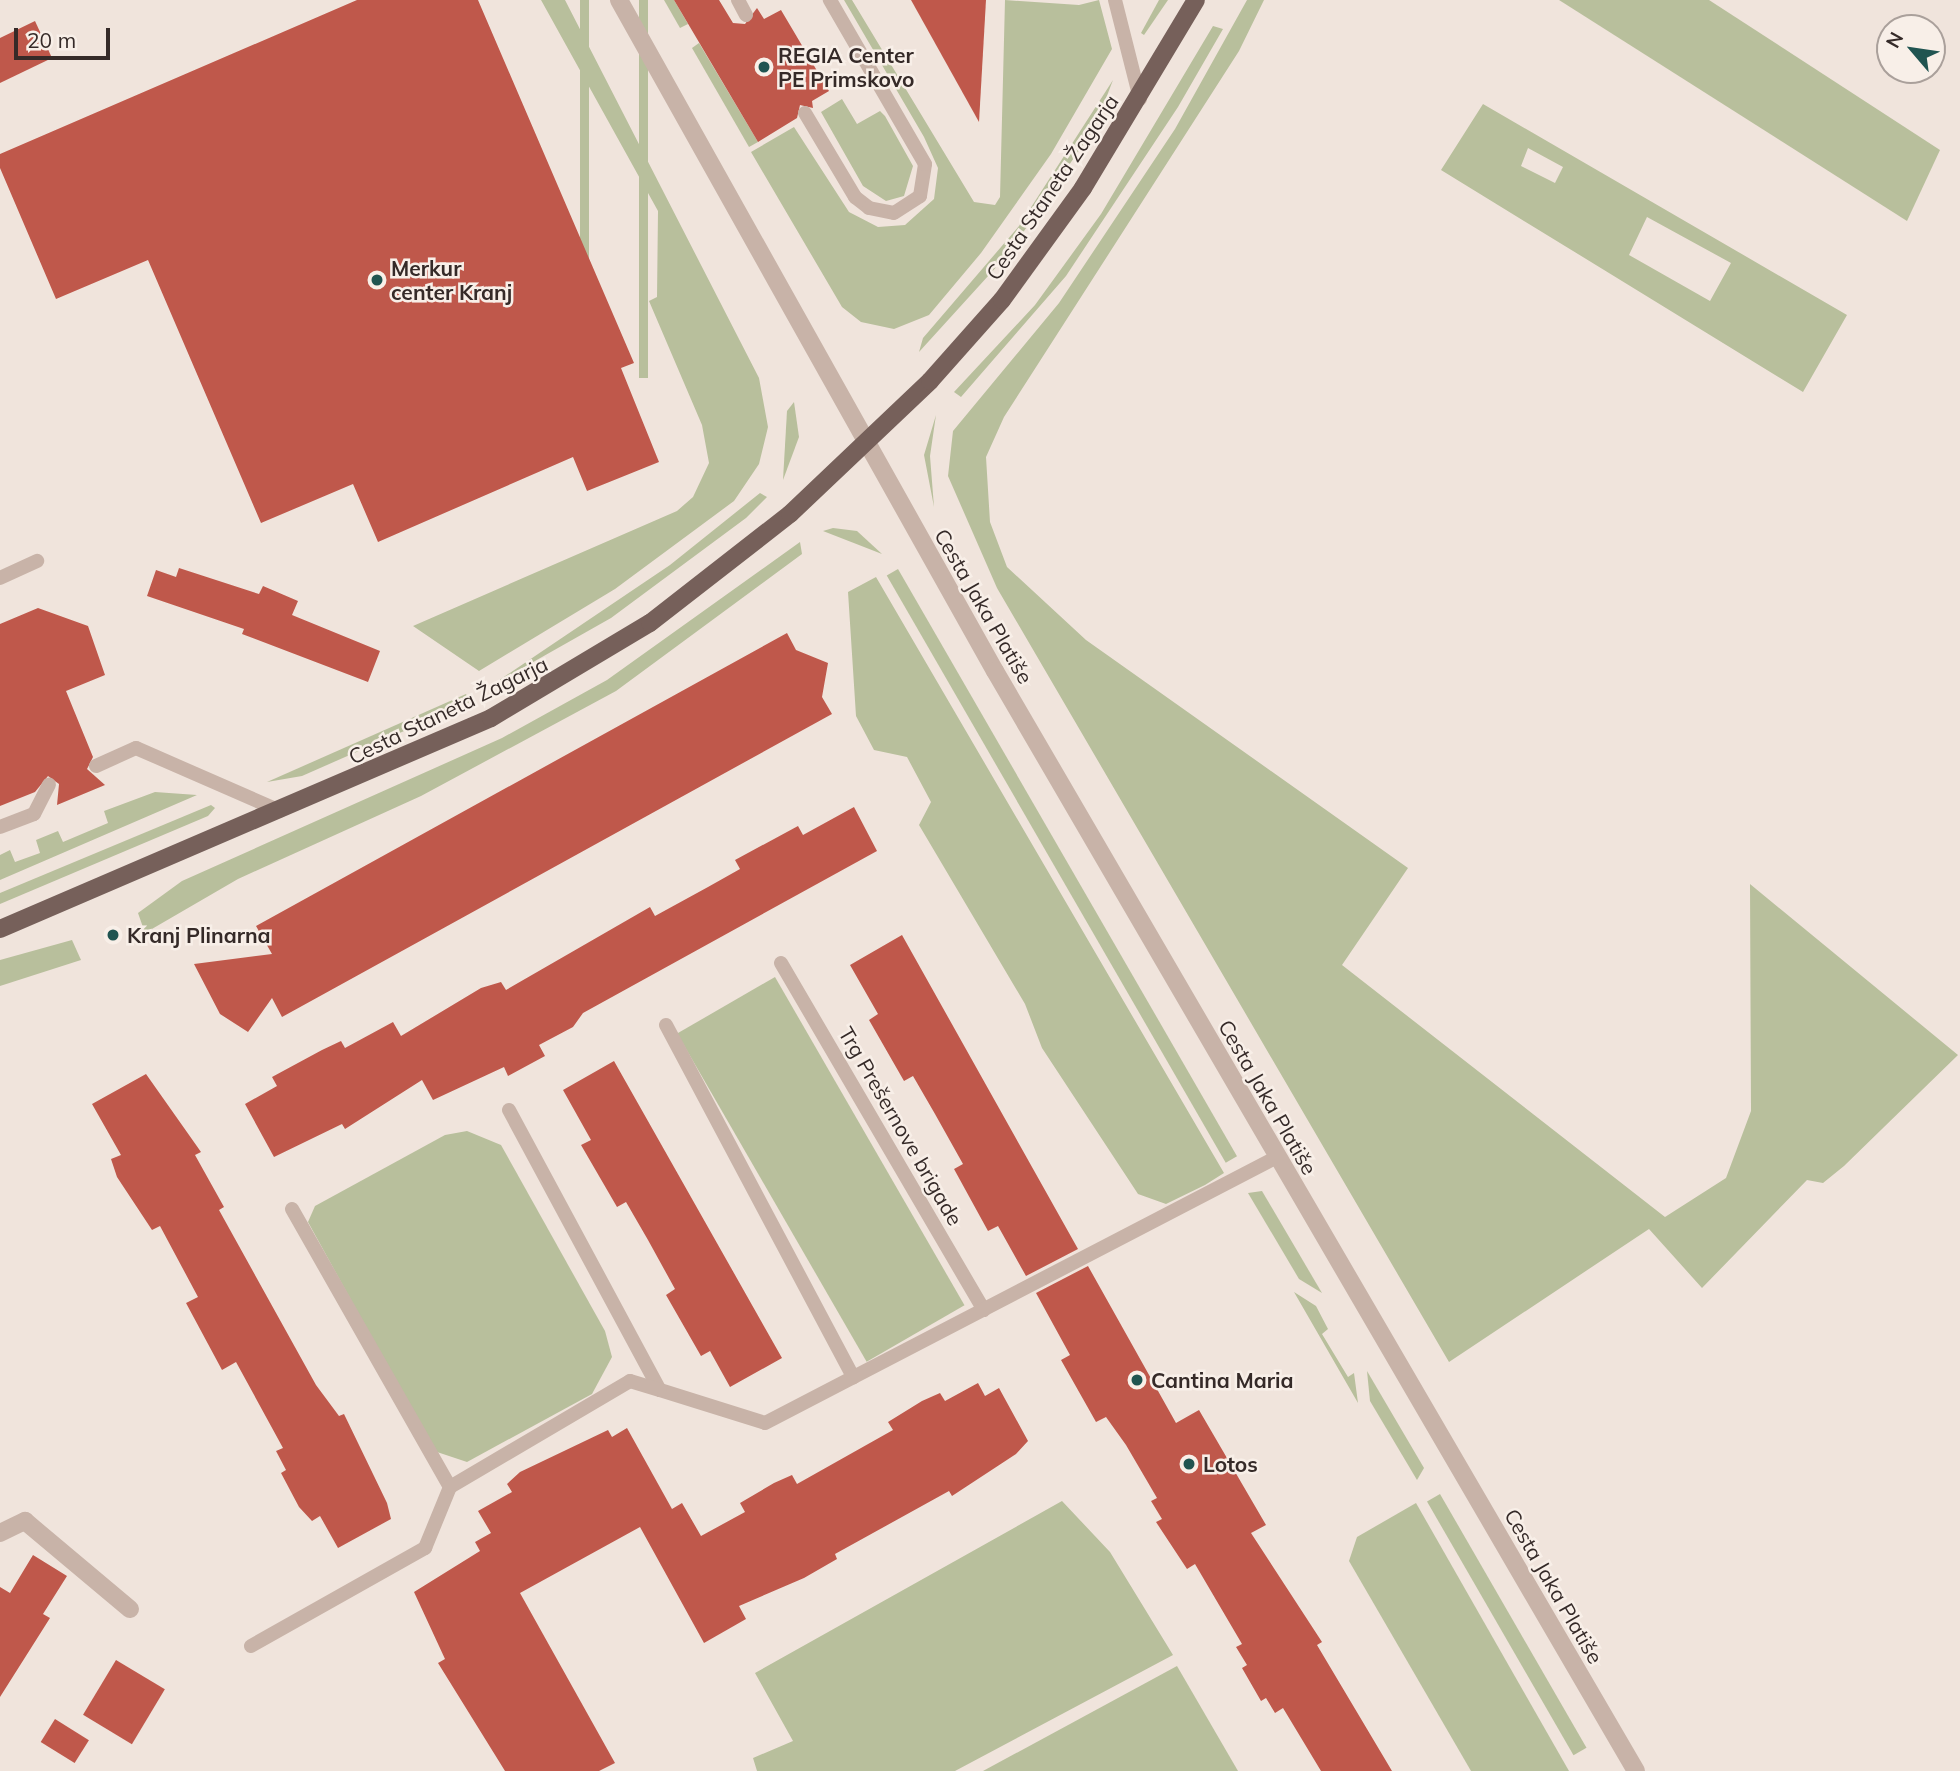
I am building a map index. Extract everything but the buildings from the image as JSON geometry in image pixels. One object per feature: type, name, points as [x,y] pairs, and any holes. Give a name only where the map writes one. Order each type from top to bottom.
[{"type":"main road","name":"Cesta Staneta Žagarja","points":[[0,929],[491,719],[567,677],[650,623],[790,514],[864,443],[1002,300],[1140,99],[1196,0]]},
{"type":"street","points":[[619,0],[864,443]]},
{"type":"street","name":"Cesta Jaka Platiše","points":[[864,443],[1636,1771]]},
{"type":"street","points":[[0,1533],[25,1521],[130,1609]]},
{"type":"lane","points":[[738,0],[746,15]]},
{"type":"lane","points":[[805,113],[855,197],[894,213],[909,207],[925,180],[925,164],[830,0]]},
{"type":"lane","points":[[1115,0],[1140,99]]},
{"type":"lane","points":[[0,578],[37,561]]},
{"type":"lane","points":[[96,766],[136,748],[280,811]]},
{"type":"lane","points":[[0,827],[34,814],[49,785]]},
{"type":"lane","name":"Trg Prešernove brigade","points":[[781,963],[984,1310]]},
{"type":"lane","points":[[666,1026],[853,1377]]},
{"type":"lane","points":[[509,1110],[660,1390]]},
{"type":"lane","points":[[251,1646],[425,1548],[450,1488],[630,1381],[765,1423],[1277,1157]]},
{"type":"lane","points":[[292,1209],[450,1488]]},
{"type":"green space","points":[[541,0],[565,0],[759,378],[768,427],[759,464],[734,501],[615,589],[479,671],[413,626],[677,511],[693,497],[709,463],[702,425],[649,301],[657,297],[658,211]]},
{"type":"green space","points":[[580,0],[589,0],[589,420],[580,420]]},
{"type":"green space","points":[[639,0],[648,0],[648,378],[639,378]]},
{"type":"green space","points":[[664,0],[674,0],[688,24],[680,28]]},
{"type":"green space","points":[[844,0],[852,0],[974,202],[995,205],[1000,197],[1005,0],[1079,5],[1099,0],[1112,49],[1051,154],[981,253],[929,315],[894,329],[861,322],[842,307],[751,152],[794,127],[849,212],[878,227],[905,225],[934,199],[938,168],[924,137]]},
{"type":"green space","points":[[1159,0],[1168,0],[1144,35],[1141,33]]},
{"type":"green space","points":[[1247,0],[1264,0],[1239,51],[1004,417],[986,457],[990,522],[1007,567],[1086,640],[1408,868],[1342,965],[1665,1217],[1726,1178],[1751,1111],[1750,884],[1958,1055],[1844,1166],[1823,1183],[1807,1180],[1702,1288],[1649,1229],[1449,1362],[997,588],[948,476],[953,431],[1059,303],[1175,129]]},
{"type":"green space","points":[[1559,0],[1709,0],[1940,150],[1907,221]]},
{"type":"green space","points":[[1213,26],[1223,29],[1178,107],[1066,276],[961,397],[954,392],[1035,305],[1101,214]]},
{"type":"green space","points":[[699,43],[758,142],[749,147],[692,48]]},
{"type":"green space","points":[[1113,80],[1095,127],[1009,253],[919,352],[923,338],[1019,226]]},
{"type":"green space","points":[[842,99],[857,124],[880,111],[885,116],[913,166],[904,196],[886,201],[863,186],[821,112]]},
{"type":"green space","points":[[1483,104],[1847,315],[1803,392],[1441,170]],"holes":[[[1528,148],[1563,167],[1555,183],[1521,166]],[[1647,217],[1731,263],[1710,301],[1629,255]]]},
{"type":"green space","points":[[794,402],[799,437],[783,480],[787,411]]},
{"type":"green space","points":[[936,415],[930,456],[934,507],[924,455]]},
{"type":"green space","points":[[760,493],[767,497],[746,518],[611,618],[489,687],[670,565]]},
{"type":"green space","points":[[833,528],[857,531],[882,554],[823,531]]},
{"type":"green space","points":[[800,542],[802,554],[616,691],[421,796],[238,879],[145,933],[138,913],[182,881],[502,738],[607,680]]},
{"type":"green space","points":[[898,569],[1237,1156],[1226,1163],[887,576]]},
{"type":"green space","points":[[876,577],[1224,1173],[1205,1185],[1166,1204],[1138,1194],[1042,1048],[1025,1004],[919,825],[931,802],[907,757],[874,750],[856,716],[848,592]]},
{"type":"green space","points":[[466,694],[470,702],[302,776],[267,782]]},
{"type":"green space","points":[[155,792],[197,795],[0,880],[0,855],[10,850],[15,862],[40,853],[36,840],[58,831],[63,842],[108,823],[104,811]]},
{"type":"green space","points":[[211,805],[215,808],[208,816],[0,904],[0,893]]},
{"type":"green space","points":[[72,940],[81,960],[0,986],[0,960]]},
{"type":"green space","points":[[775,977],[964,1305],[867,1362],[677,1034]]},
{"type":"green space","points":[[467,1131],[501,1145],[605,1331],[612,1357],[592,1394],[467,1462],[434,1451],[308,1222],[315,1206],[445,1135]]},
{"type":"green space","points":[[1262,1191],[1322,1293],[1299,1279],[1248,1193]]},
{"type":"green space","points":[[1294,1292],[1316,1306],[1328,1329],[1322,1334],[1348,1377],[1354,1373],[1358,1403]]},
{"type":"green space","points":[[1367,1371],[1424,1468],[1417,1480],[1370,1401]]},
{"type":"green space","points":[[1440,1494],[1586,1748],[1574,1755],[1427,1502]]},
{"type":"green space","points":[[1062,1501],[1110,1552],[1173,1655],[955,1771],[757,1771],[753,1758],[793,1741],[755,1673]]},
{"type":"green space","points":[[1416,1503],[1569,1771],[1471,1771],[1349,1561],[1357,1537]]},
{"type":"green space","points":[[1177,1666],[1238,1771],[983,1771]]},
{"type":"place","name":"REGIA Center PE Primskovo","points":[[764,67]]},
{"type":"place","name":"Merkur center Kranj","points":[[377,280]]},
{"type":"place","name":"Kranj Plinarna","points":[[113,935]]},
{"type":"place","name":"Cantina Maria","points":[[1137,1380]]},
{"type":"place","name":"Lotos","points":[[1189,1464]]}]
